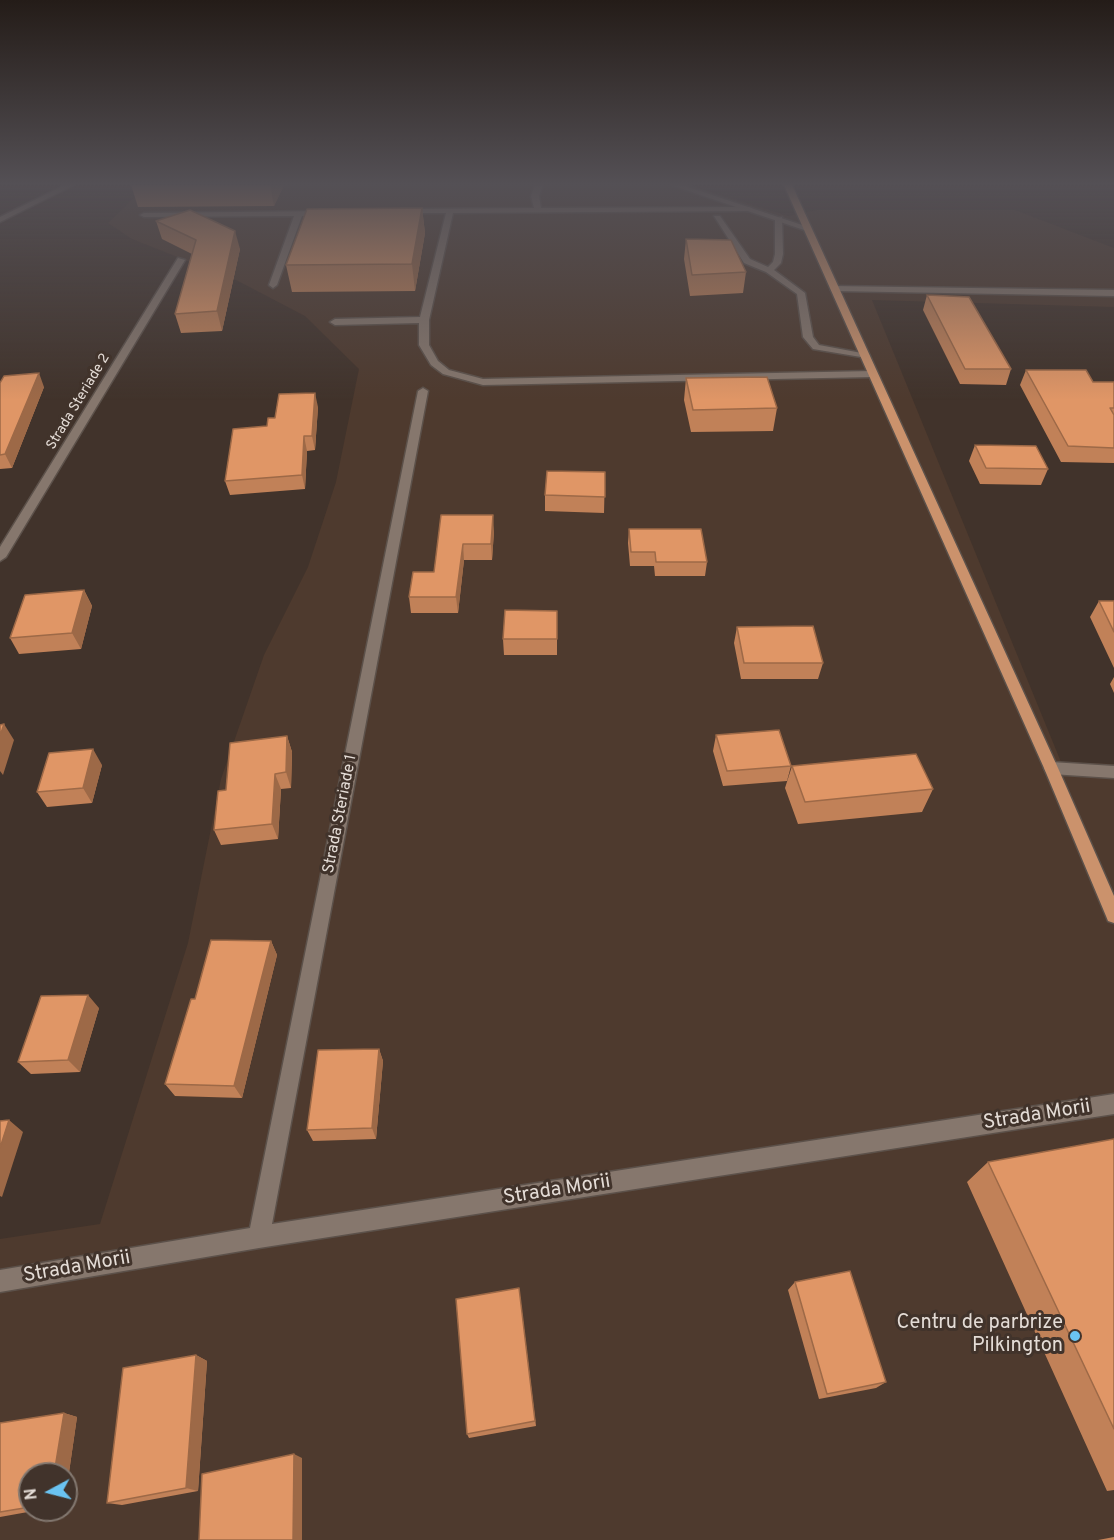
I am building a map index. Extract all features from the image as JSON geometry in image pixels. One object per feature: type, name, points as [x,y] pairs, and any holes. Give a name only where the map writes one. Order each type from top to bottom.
[{"type":"main road","points":[[820,257],[1052,768],[1114,916]]},
{"type":"street","points":[[273,285],[284,257]]},
{"type":"street","points":[[439,257],[424,320],[424,345],[434,363],[446,372],[483,382],[872,374]]},
{"type":"street","points":[[744,257],[747,261],[769,270],[801,293],[808,337],[816,347],[864,356]]},
{"type":"street","points":[[769,270],[777,263],[777,257]]},
{"type":"street","name":"Strada Steriade 2","points":[[0,557],[180,260]]},
{"type":"street","points":[[834,288],[1114,293]]},
{"type":"street","points":[[334,322],[424,320]]},
{"type":"street","name":"Strada Steriade 1","points":[[259,1237],[423,391]]},
{"type":"street","points":[[1052,768],[1114,772]]},
{"type":"street","name":"Strada Morii","points":[[0,1281],[259,1237],[1114,1104]]},
{"type":"shaded area","points":[[177,257],[1114,257],[1114,307],[872,300],[1061,762],[1114,764],[1114,1540],[0,1540],[0,1239],[100,1224],[188,943],[221,779],[264,655],[308,567],[336,482],[359,369],[305,316],[238,281]]},
{"type":"building","points":[[191,257],[229,257],[217,311],[175,314]]},
{"type":"building","points":[[289,257],[413,257],[412,264],[286,265]]},
{"type":"building","points":[[689,257],[739,257],[746,272],[692,275]]},
{"type":"building","points":[[927,295],[969,297],[1011,369],[965,369]]},
{"type":"building","points":[[1026,370],[1086,370],[1093,382],[1114,382],[1114,408],[1110,408],[1114,415],[1114,448],[1068,446]]},
{"type":"building","points":[[39,373],[5,454],[0,455],[0,383],[4,376]]},
{"type":"building","points":[[767,377],[777,408],[693,410],[686,378]]},
{"type":"building","points":[[315,393],[312,436],[304,436],[302,475],[225,481],[233,429],[267,426],[268,418],[275,418],[279,394]]},
{"type":"building","points":[[975,445],[1036,446],[1048,469],[986,468]]},
{"type":"building","points":[[547,471],[605,472],[605,497],[545,495]]},
{"type":"building","points":[[441,515],[493,515],[491,544],[463,544],[456,597],[409,597],[413,572],[434,572]]},
{"type":"building","points":[[629,529],[701,529],[707,562],[656,562],[655,552],[631,552]]},
{"type":"building","points":[[84,590],[72,633],[10,638],[25,595]]},
{"type":"building","points":[[1099,601],[1114,601],[1114,632]]},
{"type":"building","points":[[505,610],[557,611],[557,639],[503,639]]},
{"type":"building","points":[[813,626],[823,663],[744,663],[737,627]]},
{"type":"building","points":[[779,730],[791,766],[727,771],[716,735]]},
{"type":"building","points":[[287,736],[286,772],[275,774],[272,824],[214,830],[218,791],[226,790],[230,743]]},
{"type":"building","points":[[93,749],[83,788],[37,792],[49,753]]},
{"type":"building","points":[[916,754],[933,789],[805,802],[792,766]]},
{"type":"building","points":[[211,940],[271,941],[234,1086],[165,1084],[191,999],[195,999]]},
{"type":"building","points":[[88,995],[68,1060],[18,1062],[41,996]]},
{"type":"building","points":[[379,1049],[372,1128],[307,1130],[318,1050]]},
{"type":"building","points":[[9,1120],[0,1148],[0,1121]]},
{"type":"building","name":"Centru de parbrize Pilkington","points":[[1114,1139],[1114,1429],[988,1162]]},
{"type":"building","points":[[850,1271],[886,1382],[827,1394],[795,1282]]},
{"type":"building","points":[[519,1288],[535,1421],[467,1434],[456,1299]]},
{"type":"building","points":[[196,1355],[186,1488],[107,1503],[123,1368]]},
{"type":"building","points":[[64,1413],[56,1462],[18,1462],[18,1509],[0,1512],[0,1423]]},
{"type":"building","points":[[294,1454],[293,1540],[199,1540],[202,1474]]},
{"type":"place","name":"Centru de parbrize Pilkington","points":[[1075,1336]]}]
